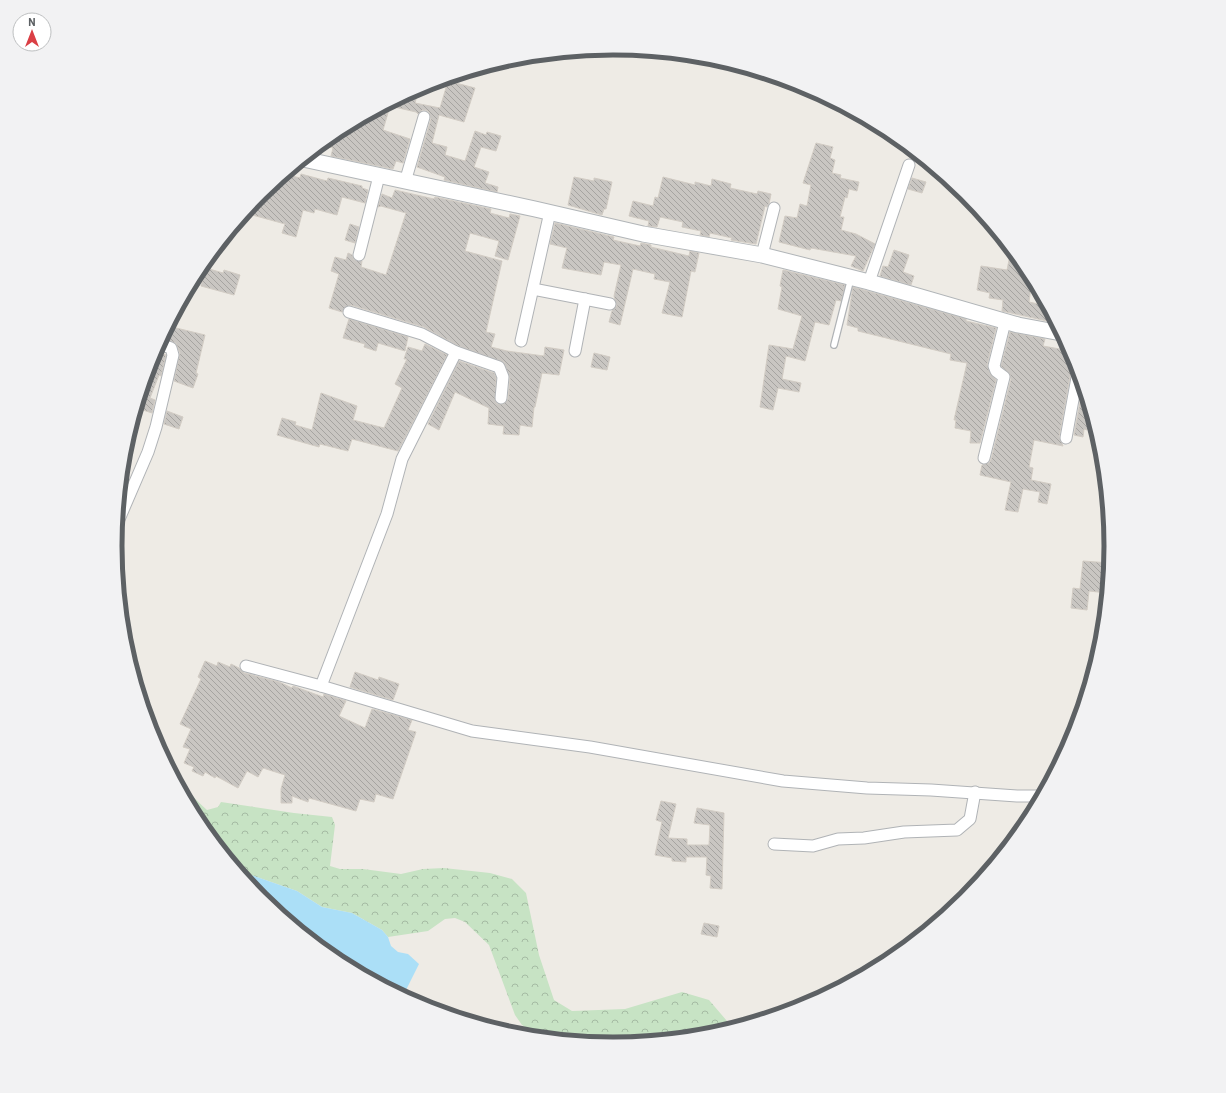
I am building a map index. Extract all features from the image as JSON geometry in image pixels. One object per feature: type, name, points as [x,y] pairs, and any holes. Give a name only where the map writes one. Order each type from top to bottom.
[{"type":"street","points":[[405,182],[424,117]]},
{"type":"street","points":[[310,160],[550,212],[643,234],[762,255],[851,277],[1006,322],[1038,330],[1055,332]]},
{"type":"street","points":[[869,282],[909,165]]},
{"type":"street","points":[[359,255],[379,176]]},
{"type":"street","points":[[762,255],[774,208]]},
{"type":"street","points":[[521,341],[550,212]]},
{"type":"street","points":[[533,289],[610,304]]},
{"type":"street","points":[[575,351],[585,299]]},
{"type":"street","points":[[349,312],[422,334],[456,352],[500,367],[503,377],[501,398]]},
{"type":"street","points":[[984,458],[1004,377],[996,371],[994,366],[1006,322]]},
{"type":"street","points":[[123,509],[148,452],[164,395],[173,354],[171,348],[164,346]]},
{"type":"street","points":[[322,686],[387,514],[402,459],[456,352]]},
{"type":"street","points":[[1066,438],[1076,383]]},
{"type":"street","points":[[246,666],[322,686],[472,731],[590,747],[783,781],[867,788],[1037,796]]},
{"type":"street","points":[[774,844],[813,846],[838,839],[864,838],[904,832],[957,830],[970,819],[974,792]]},
{"type":"lane","points":[[834,345],[851,277]]},
{"type":"green space","points":[[158,734],[162,735],[166,750]]},
{"type":"green space","points":[[182,783],[194,798],[207,810],[218,807],[221,802],[332,817],[335,825],[330,866],[340,869],[363,869],[401,874],[423,869],[444,868],[490,873],[512,879],[526,893],[539,955],[554,1000],[572,1011],[625,1009],[682,992],[709,1000],[729,1024],[709,1029],[645,1037],[581,1037],[532,1031],[522,1025],[515,1015],[489,945],[465,922],[455,918],[445,919],[428,931],[388,937],[382,930],[352,913],[322,907],[297,891],[245,873],[204,820]]},
{"type":"water","points":[[245,873],[297,891],[322,907],[352,913],[382,930],[388,937],[391,946],[398,952],[408,954],[419,964],[406,990],[404,991],[367,972],[340,955],[289,916]]},
{"type":"building","points":[[452,82],[475,88],[464,122],[439,115],[432,143],[447,147],[445,155],[465,161],[475,131],[486,135],[487,132],[501,136],[496,151],[481,147],[474,167],[489,172],[485,183],[498,187],[497,192],[444,180],[445,177],[417,167],[431,119],[429,112],[422,110],[418,114],[416,112],[394,107],[417,96],[415,103],[440,108],[447,84]]},
{"type":"building","points":[[389,110],[383,130],[410,139],[403,163],[396,161],[393,169],[331,156],[333,148],[328,147],[367,121]]},
{"type":"building","points":[[816,143],[833,147],[830,158],[835,160],[832,173],[841,175],[840,178],[859,182],[857,191],[849,189],[847,198],[845,197],[840,217],[844,217],[841,230],[856,234],[875,244],[863,271],[851,266],[856,256],[811,248],[810,250],[779,242],[785,216],[797,218],[800,204],[807,206],[811,185],[803,183]]},
{"type":"building","points":[[301,174],[327,181],[328,178],[362,186],[362,188],[368,190],[365,203],[342,197],[337,215],[315,209],[314,213],[303,210],[296,237],[282,233],[285,224],[250,214],[291,176],[300,178]]},
{"type":"building","points":[[574,177],[594,181],[594,178],[612,182],[606,209],[604,209],[602,215],[568,205]]},
{"type":"building","points":[[663,177],[695,185],[695,182],[711,186],[712,179],[731,184],[730,188],[757,194],[758,191],[771,194],[769,204],[767,207],[765,206],[756,244],[731,240],[732,238],[710,233],[709,237],[700,235],[701,231],[682,227],[683,222],[660,217],[657,227],[648,226],[649,221],[629,216],[633,201],[653,206],[655,197],[658,198]]},
{"type":"building","points":[[912,178],[926,182],[922,193],[908,189]]},
{"type":"building","points":[[395,190],[434,199],[435,197],[491,209],[490,213],[509,218],[510,214],[520,216],[508,260],[495,256],[499,241],[470,233],[465,251],[502,261],[486,332],[495,334],[491,347],[507,351],[544,356],[545,347],[564,350],[559,375],[542,373],[534,407],[532,427],[520,425],[519,435],[503,434],[504,426],[488,424],[489,408],[455,392],[439,430],[428,424],[459,361],[494,373],[496,378],[495,401],[497,404],[504,404],[508,399],[510,378],[504,362],[459,346],[424,327],[351,305],[345,307],[342,312],[329,308],[339,274],[331,271],[335,257],[346,260],[348,253],[352,255],[354,260],[362,261],[361,267],[386,275],[406,213],[381,206],[378,207],[382,194],[392,198]]},
{"type":"building","points":[[555,223],[614,237],[613,240],[640,246],[641,243],[651,245],[651,247],[689,256],[690,251],[699,253],[695,272],[691,271],[682,317],[662,313],[670,282],[654,279],[655,274],[633,269],[620,325],[609,322],[612,311],[617,306],[614,296],[621,265],[604,262],[601,275],[562,268],[567,248],[550,244]]},
{"type":"building","points":[[350,224],[359,227],[355,243],[345,240]]},
{"type":"building","points":[[894,250],[909,255],[903,272],[914,276],[911,285],[880,276],[883,266],[888,267]]},
{"type":"building","points":[[1010,256],[1031,288],[1029,302],[1041,305],[1050,322],[1002,311],[1003,300],[989,298],[990,293],[977,290],[981,266],[1007,270]]},
{"type":"building","points":[[207,268],[223,273],[224,270],[240,275],[234,295],[201,286]]},
{"type":"building","points":[[783,270],[845,285],[841,301],[836,300],[829,325],[815,322],[805,361],[786,356],[782,379],[801,383],[799,392],[778,388],[773,410],[760,407],[769,345],[793,349],[802,316],[778,309]]},
{"type":"building","points":[[853,287],[966,319],[966,321],[996,328],[987,365],[990,374],[996,380],[980,443],[970,443],[971,431],[955,428],[956,420],[954,420],[967,363],[950,360],[951,354],[858,331],[858,328],[847,325]]},
{"type":"building","points":[[349,319],[408,337],[405,351],[378,343],[376,351],[364,347],[365,344],[343,338]]},
{"type":"building","points":[[173,327],[205,335],[196,373],[198,374],[193,388],[174,381],[180,353],[176,343],[167,340]]},
{"type":"building","points":[[1010,332],[1045,339],[1043,346],[1063,350],[1071,370],[1059,437],[1063,446],[1034,440],[1029,467],[1033,468],[1031,480],[1051,484],[1047,504],[1038,502],[1040,492],[1023,489],[1018,512],[1005,510],[1011,482],[980,475],[982,465],[989,463],[991,460],[1011,379],[1010,374],[1001,366]]},
{"type":"building","points":[[425,344],[447,355],[398,451],[352,439],[348,451],[320,444],[319,447],[277,435],[282,418],[296,422],[295,425],[312,430],[321,393],[357,406],[353,420],[384,428],[402,388],[395,384],[407,359],[404,359],[408,347],[422,351]]},
{"type":"building","points":[[161,353],[166,355],[161,376],[159,375],[150,398],[155,400],[152,413],[141,409]]},
{"type":"building","points":[[594,353],[610,357],[607,370],[591,367]]},
{"type":"building","points":[[1081,398],[1089,422],[1087,430],[1084,429],[1083,437],[1074,435]]},
{"type":"building","points":[[167,411],[183,417],[179,429],[164,424]]},
{"type":"building","points":[[1083,561],[1103,563],[1102,592],[1089,591],[1087,610],[1071,608],[1073,588],[1080,589]]},
{"type":"building","points":[[205,661],[217,666],[218,662],[230,667],[231,664],[239,668],[244,673],[279,682],[292,688],[293,686],[323,697],[324,694],[346,701],[339,716],[365,728],[372,709],[412,720],[408,730],[416,732],[393,799],[376,794],[374,802],[360,799],[356,811],[309,798],[308,802],[292,796],[292,803],[281,803],[281,789],[285,775],[263,768],[258,777],[247,771],[238,788],[216,776],[215,778],[205,772],[203,776],[192,771],[194,767],[184,763],[190,749],[183,747],[191,729],[180,724],[201,679],[198,677]]},
{"type":"building","points":[[355,672],[378,680],[379,677],[399,684],[393,700],[350,687]]},
{"type":"building","points":[[661,801],[676,804],[668,838],[687,839],[687,845],[709,845],[710,825],[694,823],[697,808],[724,813],[722,889],[710,888],[711,876],[706,875],[707,857],[686,857],[686,862],[672,861],[672,858],[655,855],[662,822],[656,820]]},
{"type":"building","points":[[704,923],[719,926],[717,937],[701,934]]}]
